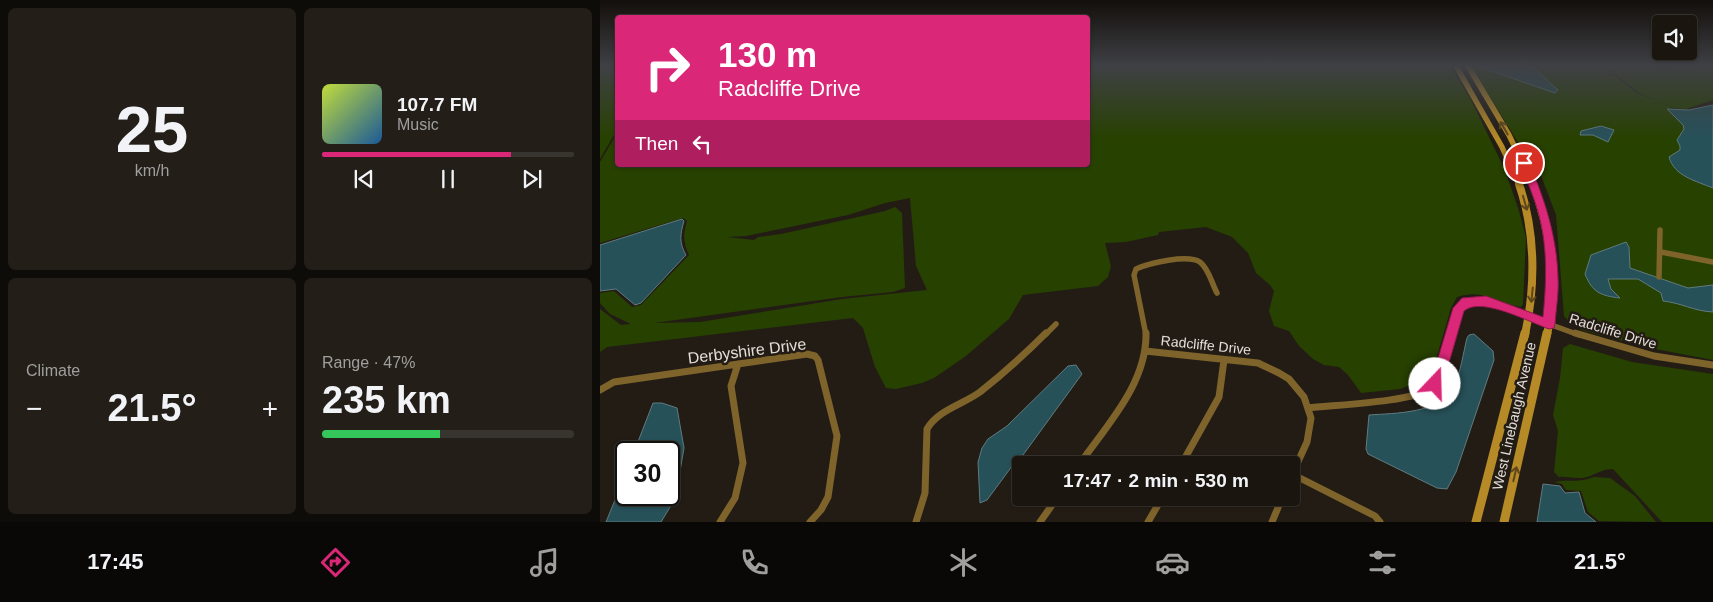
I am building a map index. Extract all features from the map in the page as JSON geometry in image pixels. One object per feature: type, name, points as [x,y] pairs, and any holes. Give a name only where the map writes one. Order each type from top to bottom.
[{"type":"main road","name":"West Linebaugh Avenue","points":[[1470,90],[1503,150],[1523,198],[1533,242],[1534,274],[1530,317],[1476,522]]},
{"type":"main road","name":"West Linebaugh Avenue","points":[[1482,90],[1524,163],[1540,200],[1552,258],[1552,296],[1549,324],[1504,522]]},
{"type":"street","points":[[1659,276],[1662,252],[1660,230]]},
{"type":"street","points":[[1662,252],[1713,262]]},
{"type":"street","points":[[1085,456],[1134,384],[1144,351],[1145,324],[1134,275],[1136,269],[1146,265],[1190,259],[1198,260],[1203,265],[1217,293]]},
{"type":"street","name":"Radcliffe Drive","points":[[1144,351],[1258,363],[1278,371],[1296,386],[1308,408],[1409,397],[1428,390],[1439,376],[1459,308],[1466,302],[1486,301],[1628,351],[1665,359],[1713,365]]},
{"type":"street","points":[[916,522],[924,493],[927,429],[930,421],[937,415],[964,403],[986,388],[1056,324]]},
{"type":"street","name":"Derbyshire Drive","points":[[600,390],[614,382],[807,354],[815,356],[818,360],[837,436],[828,497],[821,510],[810,522]]},
{"type":"street","points":[[1185,456],[1219,396],[1222,386],[1224,360]]},
{"type":"street","points":[[723,521],[735,498],[743,463],[731,386],[738,364]]},
{"type":"street","points":[[1300,457],[1309,435],[1311,422],[1308,408]]},
{"type":"street","points":[[1300,480],[1369,512],[1380,522]]},
{"type":"street","points":[[1040,522],[1051,506]]},
{"type":"street","points":[[1148,522],[1157,506]]},
{"type":"street","points":[[1272,522],[1279,506]]},
{"type":"green space","points":[[600,90],[615,90],[615,133],[600,159]]},
{"type":"green space","points":[[1090,90],[1465,90],[1505,170],[1519,211],[1526,238],[1523,304],[1521,307],[1511,305],[1510,307],[1490,298],[1472,294],[1457,297],[1451,308],[1432,373],[1421,381],[1400,389],[1361,393],[1348,375],[1339,367],[1324,365],[1313,359],[1299,346],[1289,331],[1274,326],[1269,311],[1274,291],[1270,285],[1256,273],[1248,253],[1232,237],[1206,227],[1159,232],[1158,235],[1126,242],[1105,243],[1111,266],[1108,277],[1098,286],[1023,295],[1009,319],[966,356],[934,378],[896,389],[886,388],[875,367],[863,328],[853,318],[607,347],[600,352],[600,309],[621,325],[631,324],[610,314],[600,303],[600,293],[614,291],[632,307],[641,305],[689,255],[684,238],[687,221],[683,218],[600,243],[600,162],[615,136],[615,167],[1090,167]],"holes":[[[910,198],[916,266],[927,290],[842,299],[700,322],[654,323],[842,297],[893,292],[905,288],[902,213],[895,207],[885,211],[781,234],[758,237],[754,240],[727,237],[746,236],[848,215],[885,203]]]},
{"type":"green space","points":[[1486,90],[1634,90],[1673,109],[1689,110],[1713,105],[1713,360],[1650,348],[1584,331],[1570,323],[1564,316],[1556,215],[1537,165],[1525,154]]},
{"type":"green space","points":[[1636,90],[1713,90],[1713,100],[1686,109],[1674,108]]},
{"type":"green space","points":[[1570,344],[1632,362],[1713,374],[1713,522],[1662,522],[1613,469],[1604,470],[1583,478],[1559,477],[1554,472],[1558,431],[1553,415],[1563,348]]},
{"type":"green space","points":[[1594,477],[1610,478],[1635,496],[1656,522],[1599,521],[1588,512],[1581,491],[1566,490],[1562,484],[1554,482],[1584,480]]},
{"type":"water","points":[[1713,105],[1713,188],[1686,177],[1672,164],[1669,157],[1680,150],[1677,140],[1684,129],[1683,125],[1667,109],[1689,110]]},
{"type":"water","points":[[1601,126],[1614,130],[1608,142],[1593,135],[1580,135],[1581,131]]},
{"type":"water","points":[[682,219],[684,221],[681,243],[686,255],[641,303],[635,305],[616,289],[600,291],[600,245]]},
{"type":"water","points":[[1626,242],[1629,247],[1630,268],[1688,288],[1713,285],[1713,312],[1663,301],[1661,293],[1638,279],[1608,279],[1611,289],[1620,298],[1602,294],[1594,289],[1585,274],[1591,255]]},
{"type":"water","points":[[1474,334],[1493,351],[1494,360],[1456,472],[1447,489],[1437,488],[1368,454],[1366,449],[1369,415],[1416,410],[1439,402],[1448,395],[1454,386],[1467,338],[1469,335]]},
{"type":"water","points":[[1076,365],[1082,374],[1023,455],[1012,456],[1012,466],[987,500],[980,503],[978,462],[982,448],[988,439],[1007,426],[1068,366]]},
{"type":"water","points":[[653,403],[662,403],[677,408],[684,448],[680,471],[680,441],[638,441]]},
{"type":"water","points":[[1543,484],[1560,486],[1565,493],[1579,492],[1585,513],[1596,522],[1537,522]]},
{"type":"water","points":[[615,500],[615,506],[671,506],[661,522],[606,522]]},
{"type":"route","points":[[1435,384],[1459,308],[1466,302],[1475,300],[1486,301],[1549,324],[1552,296],[1552,258],[1549,238],[1540,200],[1524,163]]}]
